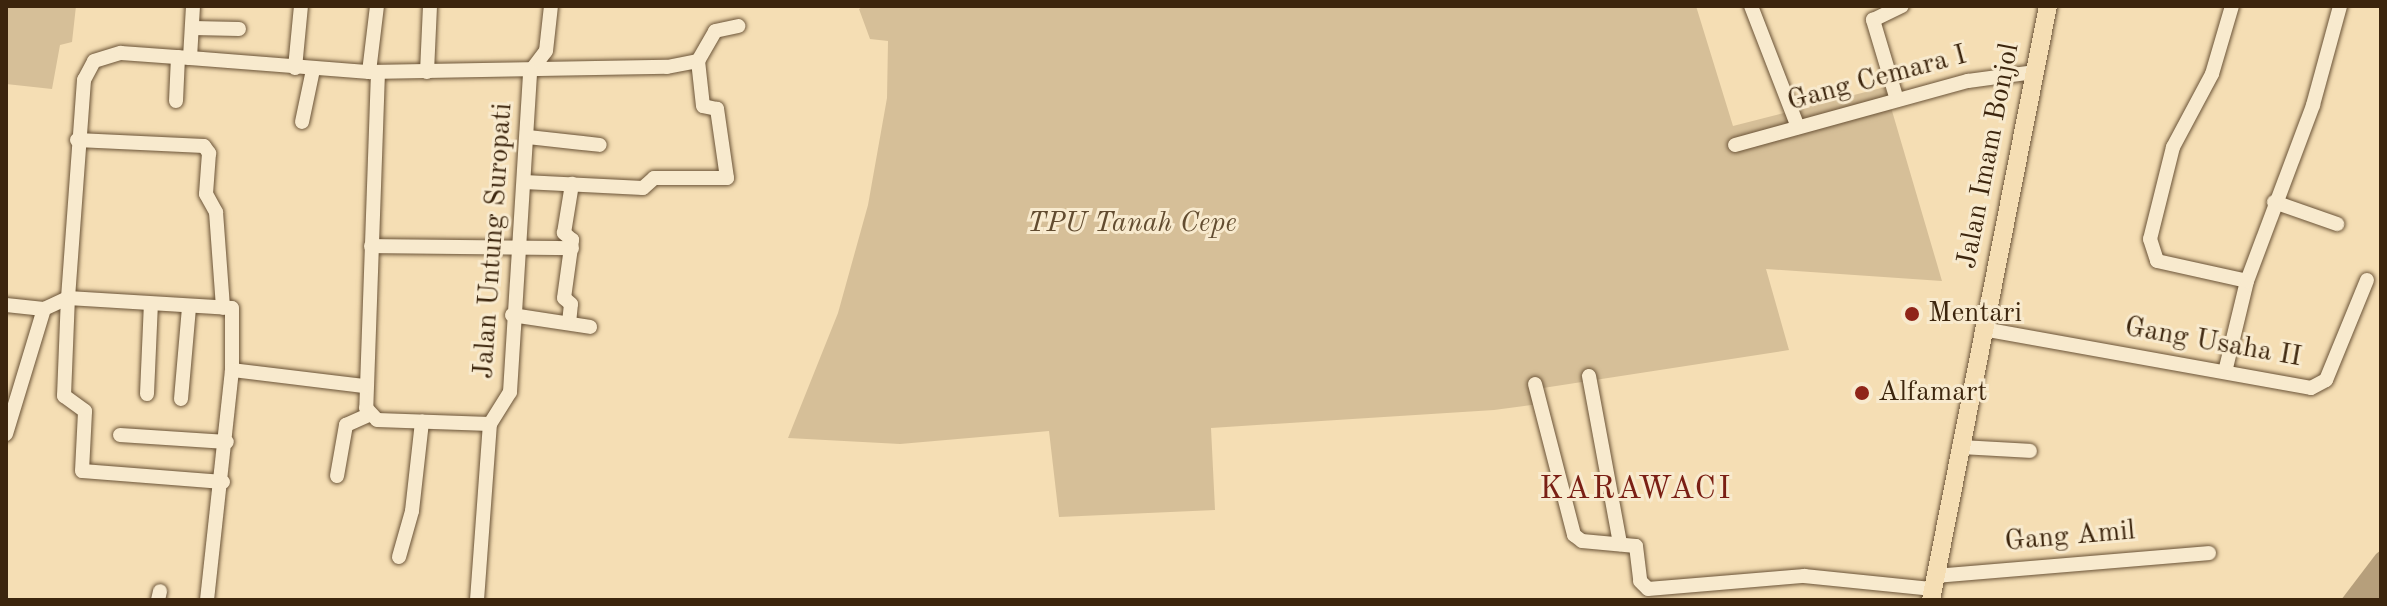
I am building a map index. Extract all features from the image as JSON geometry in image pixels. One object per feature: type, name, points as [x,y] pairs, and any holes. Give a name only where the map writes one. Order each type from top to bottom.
[{"type":"main road","name":"Jalan Imam Bonjol","points":[[1933,588],[2048,6]]},
{"type":"street","points":[[176,101],[193,28],[193,6]]},
{"type":"street","points":[[295,68],[301,6]]},
{"type":"street","points":[[377,6],[366,408],[377,420],[490,424]]},
{"type":"street","points":[[427,72],[430,6]]},
{"type":"street","points":[[530,72],[546,51],[551,6]]},
{"type":"street","points":[[1751,6],[1798,127]]},
{"type":"street","points":[[1897,100],[1873,20],[1902,6]]},
{"type":"street","points":[[2232,6],[2212,74],[2173,147],[2150,239],[2157,261],[2247,281]]},
{"type":"street","points":[[2225,372],[2247,281],[2274,202],[2313,105],[2340,6]]},
{"type":"street","points":[[524,182],[643,188],[654,178],[727,178],[717,109],[703,106],[698,61],[715,31],[738,26]]},
{"type":"street","points":[[193,28],[239,29]]},
{"type":"street","points":[[223,482],[82,471],[85,411],[64,396],[77,140],[84,80],[94,61],[121,53],[313,70],[530,72],[698,61]]},
{"type":"street","points":[[302,122],[313,70]]},
{"type":"street","name":"Jalan Untung Suropati","points":[[477,600],[490,424],[510,392],[516,251],[528,137],[530,72]]},
{"type":"street","name":"Gang Cemara I","points":[[1735,145],[2005,72],[2035,72]]},
{"type":"street","points":[[528,137],[600,145]]},
{"type":"street","points":[[77,140],[204,146],[209,153],[206,194],[216,212],[223,308]]},
{"type":"street","points":[[569,323],[571,304],[564,298],[572,239],[564,233],[572,184]]},
{"type":"street","points":[[2274,202],[2337,224]]},
{"type":"street","points":[[371,246],[516,251],[572,248]]},
{"type":"street","name":"Gang Usaha II","points":[[1983,329],[2311,388],[2326,380],[2367,280]]},
{"type":"street","points":[[6,305],[44,309],[68,298],[223,308],[235,312],[227,442],[207,600]]},
{"type":"street","points":[[147,394],[151,304]]},
{"type":"street","points":[[181,399],[189,307]]},
{"type":"street","points":[[6,434],[44,309]]},
{"type":"street","points":[[512,315],[590,327]]},
{"type":"street","points":[[232,370],[365,386]]},
{"type":"street","points":[[1535,384],[1574,535],[1582,541],[1620,544],[1589,376]]},
{"type":"street","points":[[337,476],[346,425],[371,414]]},
{"type":"street","points":[[399,557],[412,511],[422,422]]},
{"type":"street","points":[[120,435],[227,442]]},
{"type":"street","points":[[1959,447],[2030,451]]},
{"type":"street","name":"Gang Amil","points":[[1620,544],[1636,546],[1640,581],[1648,589],[1804,576],[1933,588],[2209,553]]},
{"type":"green space","points":[[6,6],[76,6],[72,42],[60,45],[52,89],[6,84]]},
{"type":"green space","name":"TPU Tanah Cepe","points":[[864,6],[1696,6],[1733,126],[1885,87],[1942,281],[1766,269],[1789,350],[1543,388],[1546,403],[1494,410],[1211,428],[1215,510],[1059,517],[1049,431],[900,444],[788,438],[838,313],[868,205],[887,98],[888,41],[870,39],[859,9]]},
{"type":"shaded area","points":[[2381,550],[2381,600],[2341,600],[2376,554]]},
{"type":"place","name":"Mentari","points":[[1912,314]]},
{"type":"place","name":"Alfamart","points":[[1862,393]]},
{"type":"district","name":"KARAWACI","points":[[1636,490]]}]
